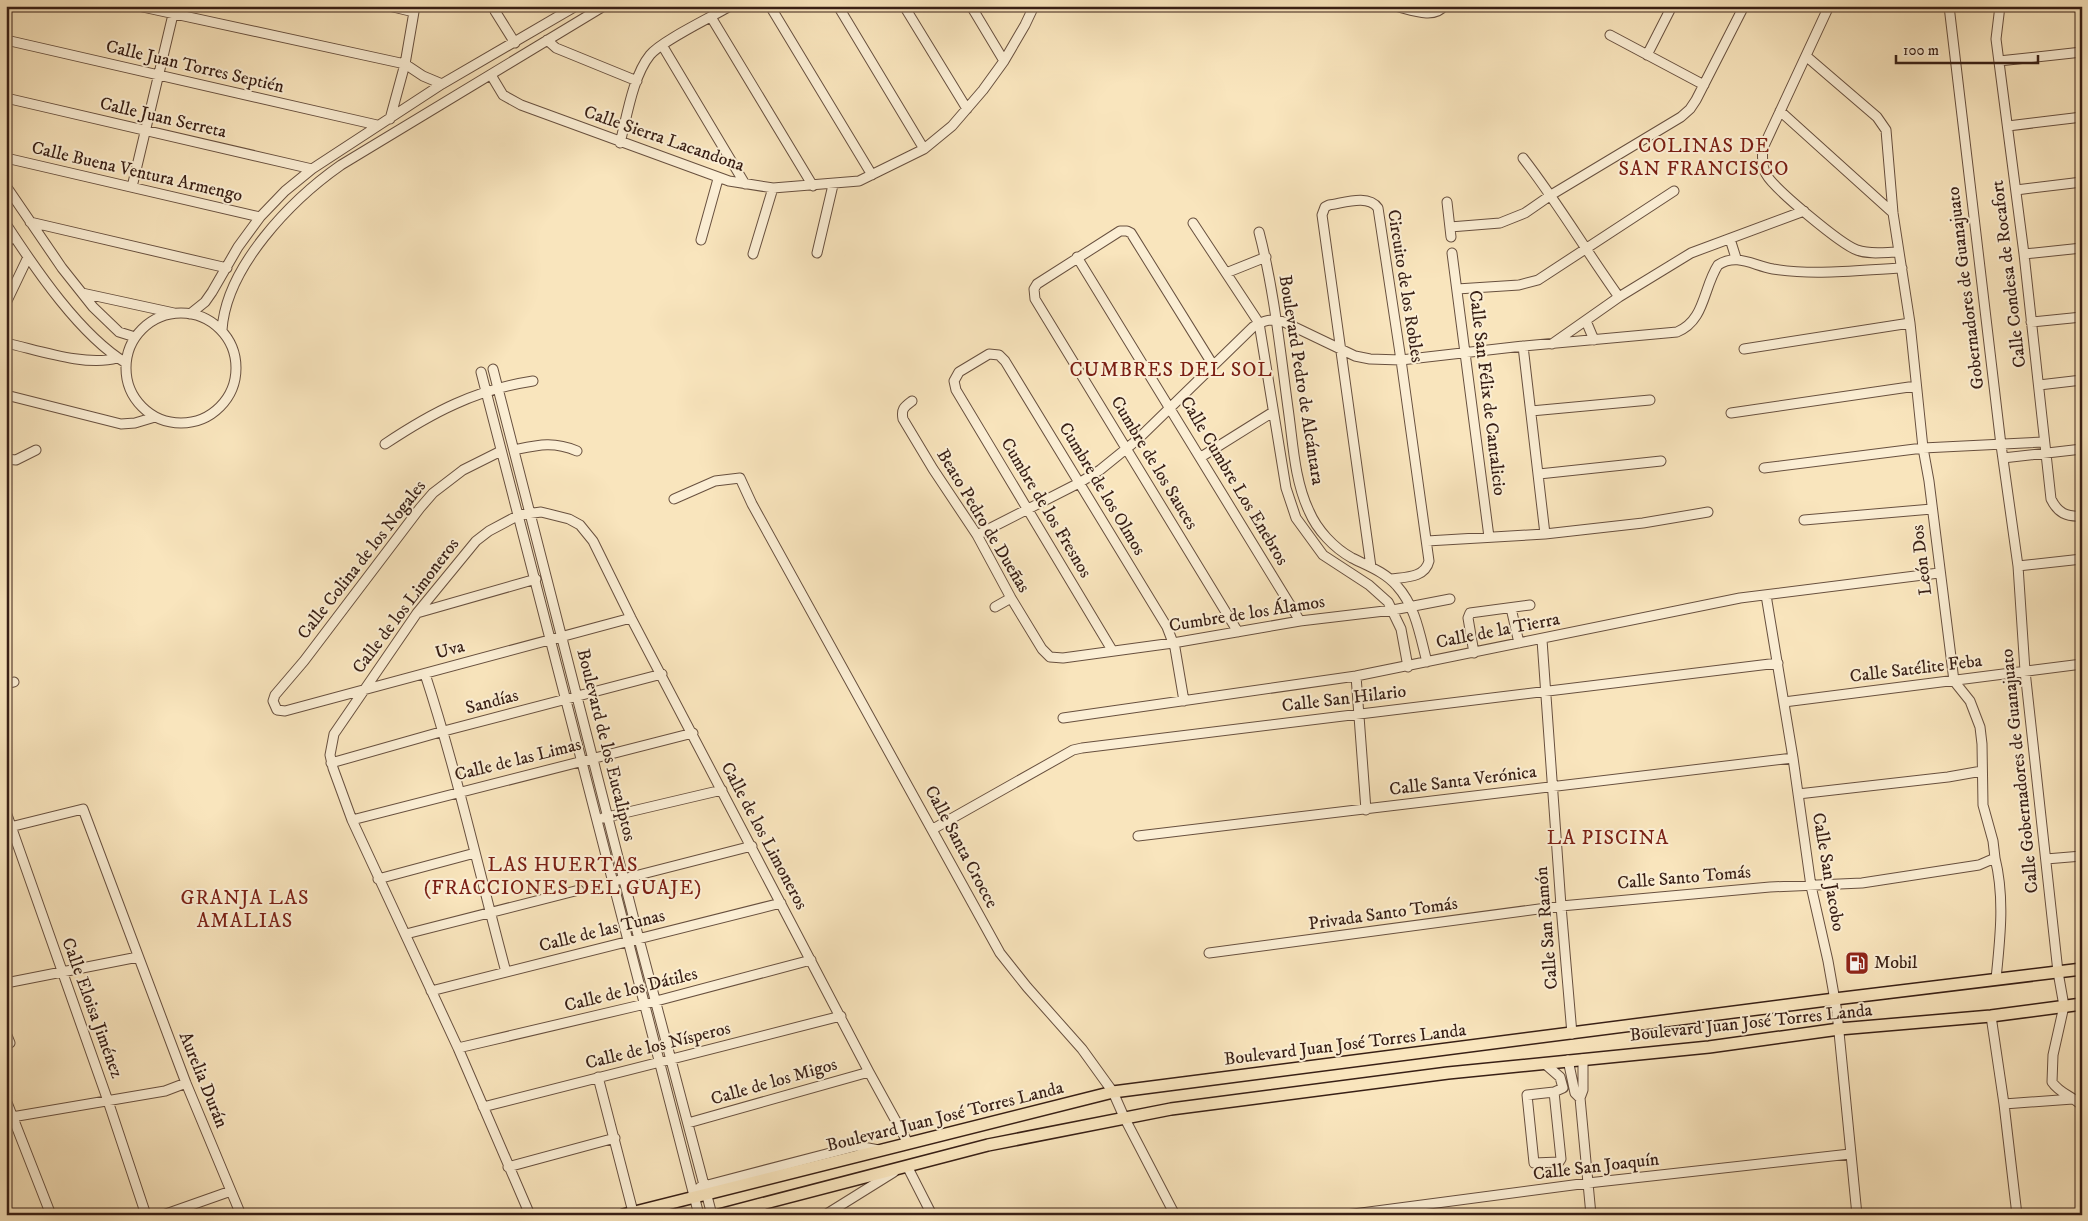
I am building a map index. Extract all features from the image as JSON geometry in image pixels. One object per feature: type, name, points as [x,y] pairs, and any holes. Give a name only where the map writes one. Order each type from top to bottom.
[{"type":"main road","name":"Boulevard Juan José Torres Landa","points":[[628,1213],[705,1190],[879,1150],[1114,1092],[2082,969]]},
{"type":"main road","name":"Boulevard Juan José Torres Landa","points":[[719,1215],[761,1210],[904,1167],[988,1145],[1171,1108],[1356,1084],[1568,1060],[1709,1047],[1839,1029],[1991,1016],[2082,1004]]},
{"type":"street","points":[[138,6],[174,10],[405,64],[423,76],[442,84]]},
{"type":"street","points":[[389,6],[415,9],[405,64],[390,119]]},
{"type":"street","points":[[494,6],[495,11],[515,43]]},
{"type":"street","points":[[190,314],[205,302],[260,217],[285,191],[312,169],[442,84],[576,6]]},
{"type":"street","points":[[222,330],[223,315],[230,294],[250,257],[292,205],[305,192],[341,165],[604,6]]},
{"type":"street","points":[[620,142],[637,81],[649,56],[662,45],[730,6]]},
{"type":"street","points":[[770,6],[872,175]]},
{"type":"street","points":[[838,6],[924,149]]},
{"type":"street","points":[[904,6],[967,109]]},
{"type":"street","points":[[970,6],[1004,61]]},
{"type":"street","name":"Calle Sierra Lacandona","points":[[491,75],[497,88],[511,100],[718,179],[773,188],[833,185],[859,181],[872,175],[924,149],[946,132],[967,109],[1004,61],[1026,25],[1034,6]]},
{"type":"street","points":[[1395,6],[1432,14],[1440,11],[1444,6]]},
{"type":"street","points":[[1647,55],[1672,6]]},
{"type":"street","points":[[1450,227],[1500,223],[1525,213],[1551,195],[1681,117],[1690,109],[1704,85],[1744,6]]},
{"type":"street","points":[[1830,6],[1763,148],[1763,167],[1772,182],[1850,248],[1868,252],[1899,252]]},
{"type":"street","name":"Gobernadores de Guanajuato","points":[[1949,6],[2000,445],[2018,566]]},
{"type":"street","name":"Calle Condesa de Rocafort","points":[[2000,6],[1996,39],[2024,254],[2051,499],[2062,514],[2082,516]]},
{"type":"street","points":[[132,187],[174,10]]},
{"type":"street","points":[[711,17],[813,186]]},
{"type":"street","points":[[1610,35],[1704,85]]},
{"type":"street","name":"Calle Juan Torres Septién","points":[[6,40],[377,126]]},
{"type":"street","points":[[547,40],[556,48],[637,81]]},
{"type":"street","points":[[662,45],[745,184]]},
{"type":"street","points":[[1999,61],[2082,52]]},
{"type":"street","name":"León Dos","points":[[1806,56],[1883,124],[1886,130],[1893,213],[1910,323],[1923,448],[1954,681]]},
{"type":"street","name":"Calle Juan Serreta","points":[[6,98],[312,169]]},
{"type":"street","points":[[1780,111],[1893,213]]},
{"type":"street","points":[[2008,126],[2082,117]]},
{"type":"street","name":"Calle Buena Ventura Armengo","points":[[6,158],[260,217]]},
{"type":"street","points":[[1523,158],[1551,195],[1584,248],[1619,297]]},
{"type":"street","points":[[701,240],[718,179]]},
{"type":"street","points":[[2016,190],[2082,182]]},
{"type":"street","points":[[817,253],[833,185]]},
{"type":"street","points":[[6,186],[82,293],[105,320],[119,332],[135,337]]},
{"type":"street","points":[[753,254],[773,188]]},
{"type":"street","points":[[1457,288],[1528,284],[1549,275],[1584,248],[1674,191]]},
{"type":"street","name":"Circuito de los Robles","points":[[1371,567],[1323,210],[1329,205],[1369,201],[1378,208],[1402,360],[1429,561],[1423,573],[1391,579]]},
{"type":"street","points":[[1447,202],[1451,237]]},
{"type":"street","points":[[1552,344],[1619,297],[1692,253],[1804,211]]},
{"type":"street","points":[[30,222],[227,268]]},
{"type":"street","name":"Boulevard Pedro de Alcántara","points":[[1193,223],[1259,323],[1288,498],[1299,523],[1323,555],[1369,584],[1388,602],[1401,629],[1408,667]]},
{"type":"street","points":[[6,224],[42,278],[93,337],[116,358],[126,363]]},
{"type":"street","points":[[1078,257],[1120,231],[1130,233],[1213,365]]},
{"type":"street","name":"Boulevard Pedro de Alcántara","points":[[1259,232],[1266,257],[1297,470],[1304,499],[1317,526],[1336,547],[1350,557],[1391,579],[1412,607],[1427,662]]},
{"type":"street","points":[[6,246],[12,233]]},
{"type":"street","points":[[1730,239],[1736,258]]},
{"type":"street","points":[[2024,254],[2082,248]]},
{"type":"street","name":"Calle San Félix de Cantalicio","points":[[1452,253],[1489,537]]},
{"type":"street","points":[[6,303],[28,257]]},
{"type":"street","name":"Cumbre de los Sauces","points":[[1078,257],[1037,284],[1034,289],[1035,299],[1238,632]]},
{"type":"street","name":"Calle Cumbre Los Enebros","points":[[1078,257],[1300,621]]},
{"type":"street","points":[[1226,272],[1266,257]]},
{"type":"street","points":[[977,535],[1079,484],[1127,449],[1213,365],[1259,323],[1266,320],[1276,320],[1343,352],[1370,359],[1402,360],[1523,346],[1664,335],[1686,328],[1694,321],[1718,265],[1724,261],[1736,258],[1765,267],[1802,272],[1902,268]]},
{"type":"street","points":[[82,293],[176,313],[190,314],[207,319],[222,330],[236,357],[236,373],[233,388],[225,402],[214,412],[201,420],[186,423],[170,422],[155,417],[142,407],[133,394],[127,379],[126,363],[128,352],[135,337],[144,327],[159,317],[176,313]]},
{"type":"street","points":[[2031,322],[2082,317]]},
{"type":"street","points":[[1586,321],[1594,340]]},
{"type":"street","points":[[1744,349],[1910,323]]},
{"type":"street","points":[[6,344],[85,360],[105,361],[116,358]]},
{"type":"street","points":[[1523,346],[1545,534]]},
{"type":"street","name":"Cumbre de los Olmos","points":[[954,381],[959,372],[990,354],[999,355],[1005,361],[1166,627],[1173,643],[1184,701]]},
{"type":"street","name":"Boulevard de los Eucaliptos","points":[[493,369],[670,1060],[712,1215]]},
{"type":"street","name":"Boulevard de los Eucaliptos","points":[[481,372],[699,1215]]},
{"type":"street","points":[[385,444],[441,410],[486,390],[533,380]]},
{"type":"street","points":[[2039,385],[2082,380]]},
{"type":"street","name":"Cumbre de los Fresnos","points":[[954,381],[956,390],[1112,650]]},
{"type":"street","points":[[1731,413],[1916,386]]},
{"type":"street","points":[[6,395],[121,424],[135,423],[155,417]]},
{"type":"street","points":[[1531,410],[1650,400]]},
{"type":"street","name":"Beato Pedro de Dueñas","points":[[912,401],[904,407],[903,419],[933,469],[977,535],[1011,598],[1042,649],[1050,657]]},
{"type":"street","points":[[1201,457],[1274,412]]},
{"type":"street","points":[[1764,468],[1923,448],[2044,442]]},
{"type":"street","points":[[514,450],[544,444],[562,445],[577,451]]},
{"type":"street","points":[[2002,458],[2082,449]]},
{"type":"street","points":[[6,459],[16,460],[36,450]]},
{"type":"street","name":"Calle Colina de los Nogales","points":[[277,710],[273,702],[275,695],[316,646],[420,508],[433,493],[452,478],[501,451]]},
{"type":"street","points":[[1538,474],[1661,461]]},
{"type":"street","name":"Calle Santa Crocce","points":[[674,499],[715,481],[740,478],[766,530],[933,828],[1000,953],[1027,987],[1082,1049],[1114,1092],[1124,1117],[1176,1215]]},
{"type":"street","points":[[1804,520],[1932,509]]},
{"type":"street","name":"Calle de los Limoneros","points":[[530,1215],[508,1168],[458,1048],[352,820],[331,763],[330,748],[334,734],[417,613],[476,541],[489,531],[519,515],[541,512],[570,519],[587,532],[869,1072],[908,1143]]},
{"type":"street","points":[[1427,541],[1545,534],[1643,523],[1708,512]]},
{"type":"street","points":[[2018,566],[2082,559]]},
{"type":"street","name":"Calle Gobernadores de Guanajuato","points":[[2018,566],[2026,671],[2058,972],[2064,1006]]},
{"type":"street","name":"Calle de la Tierra","points":[[1063,718],[1408,667],[1740,598],[1939,573]]},
{"type":"street","points":[[417,613],[536,579]]},
{"type":"street","name":"Calle San Jacobo","points":[[1766,595],[1793,758],[1811,886],[1835,999],[1857,1215]]},
{"type":"street","points":[[995,607],[1011,598]]},
{"type":"street","name":"Cumbre de los Álamos","points":[[1050,657],[1063,658],[1173,643],[1300,621],[1412,607],[1450,599]]},
{"type":"street","points":[[1474,653],[1468,618],[1470,613],[1530,605]]},
{"type":"street","points":[[1511,608],[1519,643]]},
{"type":"street","name":"Uva","points":[[277,710],[285,712],[362,692],[631,618]]},
{"type":"street","name":"Calle San Ramón","points":[[1542,640],[1572,1034]]},
{"type":"street","name":"Calle San Hilario","points":[[933,828],[1073,750],[1082,748],[1778,663]]},
{"type":"street","name":"Calle Satélite Feba","points":[[1784,702],[2082,664]]},
{"type":"street","points":[[425,674],[444,731],[506,972]]},
{"type":"street","name":"Sandías","points":[[331,763],[444,731],[662,674]]},
{"type":"street","points":[[1356,676],[1366,810]]},
{"type":"street","points":[[1954,681],[1970,701],[1977,715],[1982,744],[1983,805],[1994,841],[1995,858],[2000,880],[2000,935],[1996,979]]},
{"type":"street","name":"Calle de las Limas","points":[[352,820],[693,733]]},
{"type":"street","name":"Calle Santa Verónica","points":[[1138,836],[1366,810],[1552,785],[1793,758]]},
{"type":"street","points":[[1798,794],[1948,777],[1982,771]]},
{"type":"street","points":[[597,820],[722,790]]},
{"type":"street","name":"Aurelia Durán","points":[[8,827],[82,808],[186,1083],[241,1215]]},
{"type":"street","name":"Calle Eloisa Jiménez","points":[[6,812],[8,827],[108,1101],[146,1215]]},
{"type":"street","points":[[613,882],[752,846]]},
{"type":"street","points":[[378,879],[475,853]]},
{"type":"street","points":[[2046,859],[2082,856]]},
{"type":"street","name":"Calle Santo Tomás","points":[[1561,906],[1770,887],[1862,883],[1979,866],[1995,858]]},
{"type":"street","points":[[406,934],[579,890]]},
{"type":"street","name":"Calle de las Tunas","points":[[431,991],[781,903]]},
{"type":"street","name":"Privada Santo Tomás","points":[[1209,953],[1561,906]]},
{"type":"street","points":[[6,983],[138,957]]},
{"type":"street","name":"Calle de los Dátiles","points":[[458,1048],[645,1004],[811,960]]},
{"type":"street","points":[[2064,1006],[2053,1055],[2052,1082],[2082,1106]]},
{"type":"street","name":"Calle de los Nísperos","points":[[483,1107],[840,1016]]},
{"type":"street","points":[[1991,1016],[2017,1215]]},
{"type":"street","points":[[6,1033],[10,1043]]},
{"type":"street","points":[[1583,1059],[1583,1090],[1580,1098],[1591,1215]]},
{"type":"street","points":[[1568,1060],[1575,1093],[1580,1098]]},
{"type":"street","points":[[1544,1063],[1560,1077],[1563,1088],[1554,1092],[1527,1095],[1534,1163],[1559,1162],[1561,1159],[1554,1092]]},
{"type":"street","name":"Calle de los Migos","points":[[688,1123],[869,1072]]},
{"type":"street","points":[[598,1078],[615,1138],[628,1213]]},
{"type":"street","points":[[9,1117],[108,1101],[165,1090],[186,1083]]},
{"type":"street","points":[[2004,1104],[2073,1099]]},
{"type":"street","points":[[6,1100],[9,1117],[51,1215]]},
{"type":"street","points":[[508,1168],[615,1138]]},
{"type":"street","name":"Calle San Joaquín","points":[[1346,1215],[1588,1183],[1850,1154]]},
{"type":"street","points":[[825,1215],[904,1167],[932,1215]]},
{"type":"street","points":[[163,1215],[231,1191]]},
{"type":"place","name":"Mobil","points":[[1857,963]]},
{"type":"district","name":"COLINAS DE SAN FRANCISCO","points":[[1704,158]]},
{"type":"district","name":"CUMBRES DEL SOL","points":[[1171,370]]},
{"type":"district","name":"LA PISCINA","points":[[1608,838]]},
{"type":"district","name":"LAS HUERTAS (FRACCIONES DEL GUAJE)","points":[[563,876]]},
{"type":"district","name":"GRANJA LAS AMALIAS","points":[[245,910]]}]
